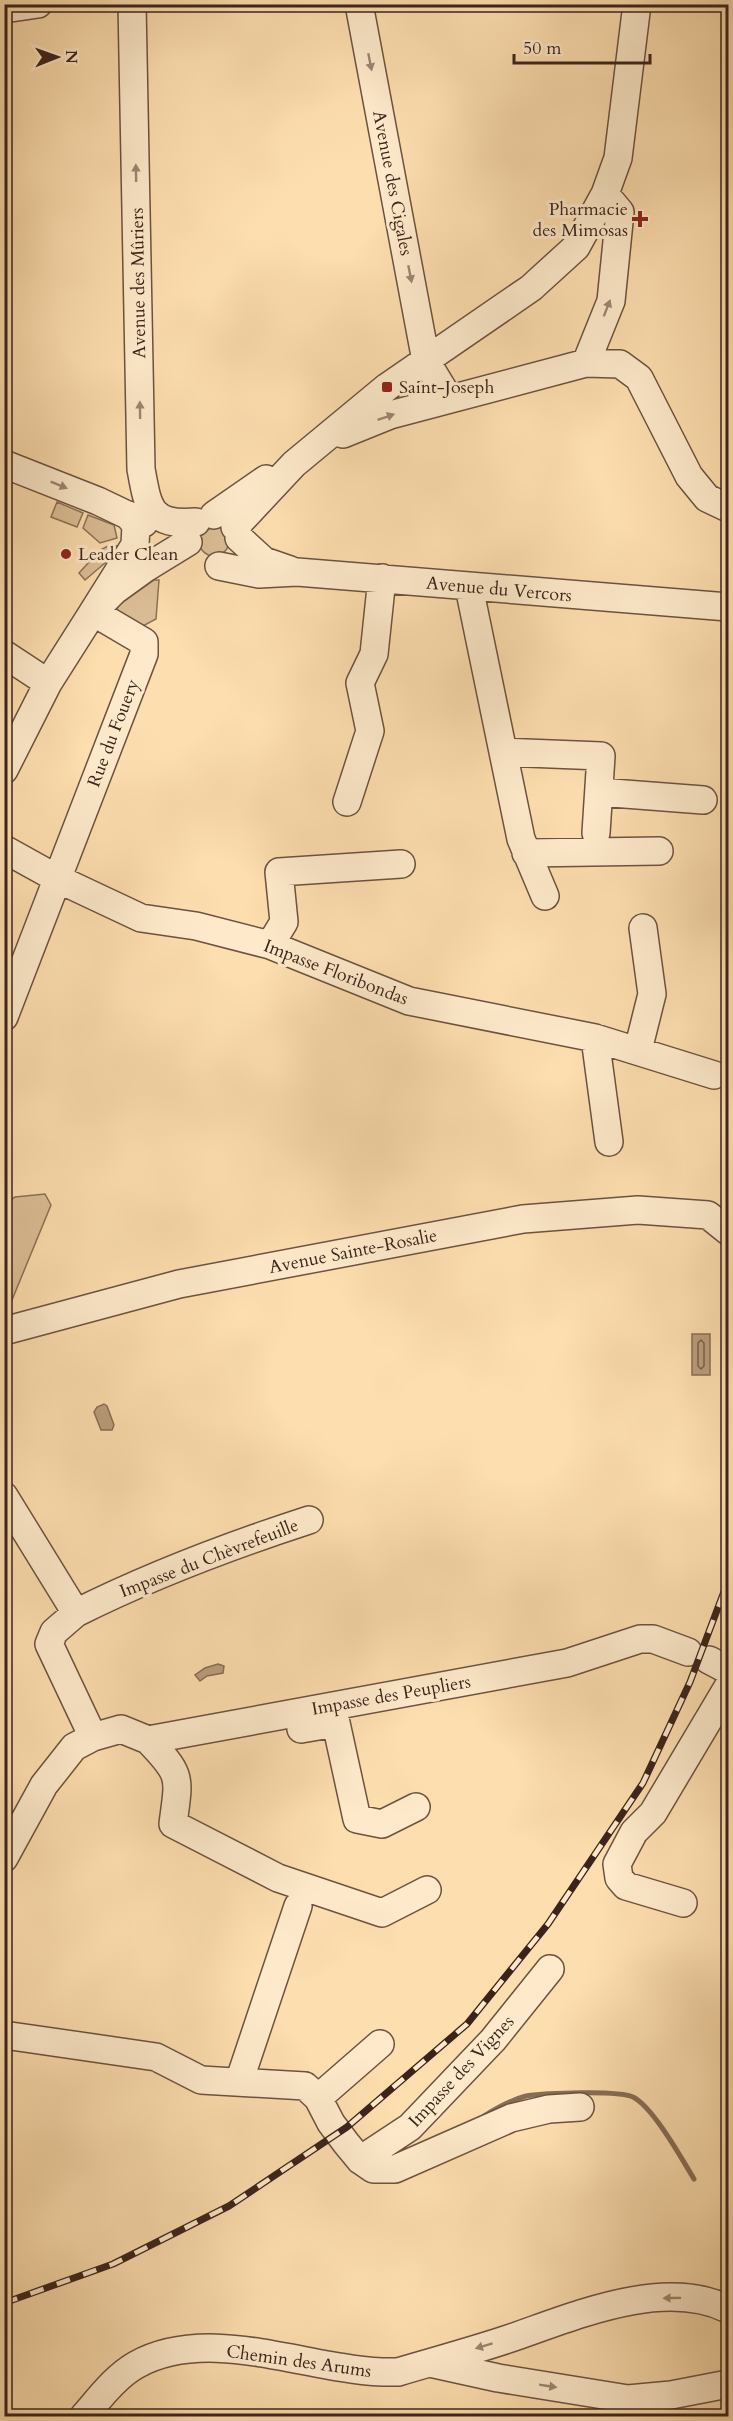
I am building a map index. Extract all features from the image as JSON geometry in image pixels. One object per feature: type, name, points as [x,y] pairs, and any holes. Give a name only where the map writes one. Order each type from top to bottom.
[{"type":"street","points":[[4,9],[38,4]]},
{"type":"street","name":"Avenue des Mûriers","points":[[132,4],[141,469],[146,498],[153,513],[210,538]]},
{"type":"street","name":"Avenue des Cigales","points":[[359,4],[426,361]]},
{"type":"street","points":[[93,612],[115,590],[144,569],[210,538],[303,456],[387,387],[531,288],[576,247],[606,194],[618,158],[637,4]]},
{"type":"street","points":[[586,363],[611,301],[617,263],[620,212],[606,194]]},
{"type":"street","points":[[426,361],[449,399]]},
{"type":"street","points":[[303,456],[390,415],[586,363],[620,364],[639,378],[689,476],[707,498],[729,508]]},
{"type":"street","points":[[4,464],[98,501],[161,531],[210,538]]},
{"type":"street","points":[[98,501],[126,494],[141,469]]},
{"type":"street","points":[[4,770],[48,682],[135,545],[136,525],[128,515]]},
{"type":"street","name":"Avenue du Vercors","points":[[210,538],[259,574],[297,572],[729,606]]},
{"type":"street","points":[[347,801],[370,731],[360,683],[374,654],[382,578]]},
{"type":"street","points":[[470,586],[526,853],[545,896]]},
{"type":"street","name":"Rue du Fouery","points":[[58,879],[144,654],[144,642],[93,612]]},
{"type":"street","points":[[4,654],[48,682]]},
{"type":"street","points":[[503,752],[601,756],[596,833]]},
{"type":"street","points":[[599,792],[703,800]]},
{"type":"street","name":"Impasse Floribondas","points":[[4,849],[58,879],[141,918],[196,926],[270,945],[409,1001],[595,1038],[714,1075]]},
{"type":"street","points":[[526,853],[659,851]]},
{"type":"street","points":[[270,945],[284,922],[279,872],[401,864]]},
{"type":"street","points":[[4,1017],[58,879]]},
{"type":"street","points":[[638,1050],[652,994],[644,928]]},
{"type":"street","points":[[595,1038],[609,1142]]},
{"type":"street","name":"Avenue Sainte-Rosalie","points":[[4,1330],[179,1284],[523,1219],[638,1210],[718,1223]]},
{"type":"street","points":[[7,1505],[76,1613]]},
{"type":"street","name":"Impasse du Chèvrefeuille","points":[[93,1737],[49,1644],[54,1632],[76,1613],[137,1583],[309,1520]]},
{"type":"street","name":"Impasse des Peupliers","points":[[155,1746],[567,1663],[640,1639],[653,1639],[708,1661]]},
{"type":"street","points":[[683,1903],[626,1886],[619,1878],[617,1864],[634,1832],[653,1812],[729,1687]]},
{"type":"street","points":[[155,1746],[336,1723],[357,1819],[382,1824],[416,1807]]},
{"type":"street","points":[[4,1858],[44,1785],[74,1748],[93,1737],[121,1729],[155,1746],[167,1759],[179,1781],[173,1824],[278,1878],[382,1913],[427,1890]]},
{"type":"street","points":[[239,2082],[298,1906]]},
{"type":"street","name":"Impasse des Vignes","points":[[550,1969],[493,2040],[410,2127],[360,2160],[373,2169],[395,2169],[511,2118],[549,2109],[580,2107]]},
{"type":"street","points":[[4,2035],[156,2057],[201,2080],[305,2086],[318,2098],[331,2123],[360,2160]]},
{"type":"street","points":[[318,2098],[380,2044]]},
{"type":"street","name":"Chemin des Arums","points":[[84,2416],[114,2383],[135,2366],[154,2357],[185,2351],[214,2349],[261,2354],[374,2373],[398,2372],[617,2305],[660,2298],[693,2297],[710,2300],[729,2309]]},
{"type":"street","points":[[429,2362],[498,2378],[628,2398],[671,2395],[729,2384]]},
{"type":"shaded area","points":[[57,502],[83,513],[77,527],[51,517]]},
{"type":"shaded area","points":[[88,515],[114,525],[117,538],[100,543],[83,528]]},
{"type":"shaded area","points":[[214,526],[225,530],[229,541],[225,552],[214,556],[203,552],[199,541],[203,530]]},
{"type":"shaded area","points":[[110,545],[118,546],[118,552],[85,580],[79,573],[100,550]]},
{"type":"shaded area","points":[[154,580],[159,580],[156,619],[143,626],[116,611],[119,605]]},
{"type":"shaded area","points":[[45,1194],[51,1205],[5,1317],[5,1203],[15,1197]]},
{"type":"water","points":[[692,1334],[710,1334],[710,1375],[692,1375]]},
{"type":"water","points":[[104,1404],[107,1406],[114,1425],[112,1430],[101,1430],[94,1412],[97,1407]]},
{"type":"water","points":[[218,1664],[224,1666],[223,1673],[207,1676],[200,1681],[195,1675],[205,1668]]},
{"type":"waterway","points":[[484,2116],[505,2104],[526,2096],[613,2093],[633,2097],[658,2122],[694,2179]]},
{"type":"railway","points":[[4,2303],[113,2264],[229,2206],[347,2127],[467,2024],[548,1924],[643,1783],[690,1682],[728,1581]]},
{"type":"place","name":"Pharmacie des Mimosas","points":[[640,219]]},
{"type":"place","name":"Saint-Joseph","points":[[387,387]]},
{"type":"place","name":"Leader Clean","points":[[66,554]]}]
